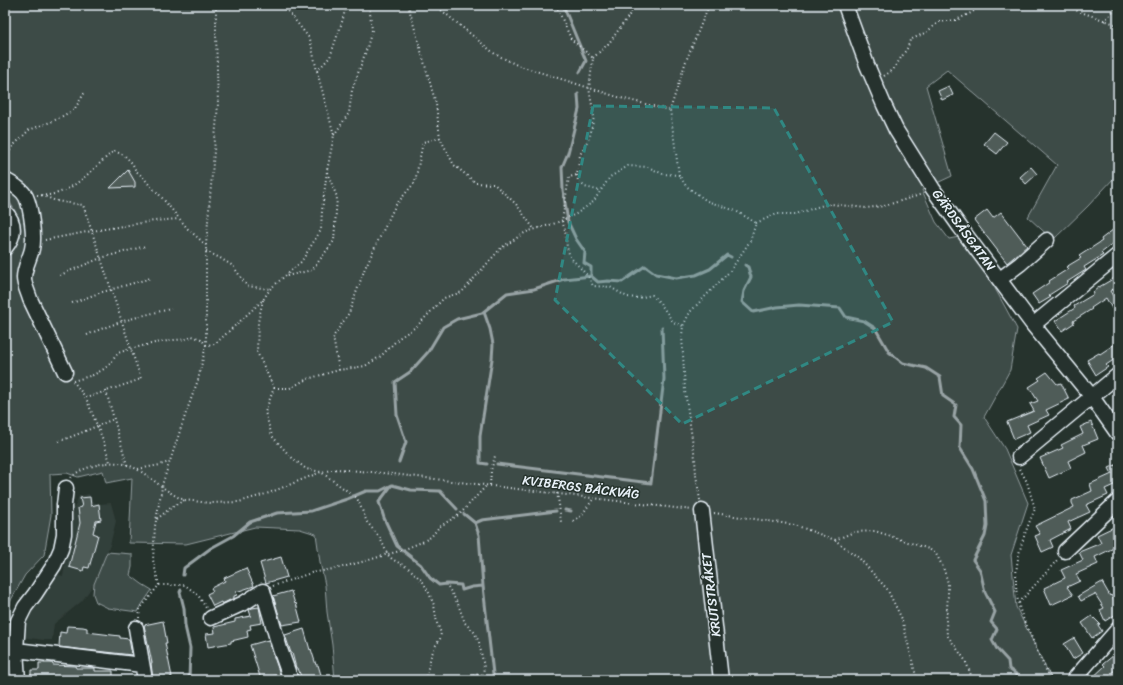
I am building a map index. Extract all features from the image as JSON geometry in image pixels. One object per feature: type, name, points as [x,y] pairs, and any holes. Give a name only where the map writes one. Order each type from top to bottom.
[{"type":"street","name":"GÄRDSÅSGATAN","points":[[845,5],[874,83],[896,130],[933,189],[1033,325],[1092,397],[1118,434]]},
{"type":"street","points":[[5,180],[14,184],[26,196],[34,238],[32,251],[25,270],[24,278],[26,287],[30,299],[69,376]]},
{"type":"street","points":[[5,212],[11,219],[13,229],[8,245],[5,248]]},
{"type":"street","points":[[1000,279],[1020,264],[1047,240]]},
{"type":"street","points":[[1033,325],[1118,255]]},
{"type":"street","points":[[1019,457],[1118,375]]},
{"type":"street","points":[[18,680],[16,650],[18,621],[25,607],[54,565],[61,549],[64,534],[64,505],[66,488]]},
{"type":"street","points":[[1065,551],[1118,501]]},
{"type":"street","name":"KRUTSTRÅKET","points":[[702,511],[721,680]]},
{"type":"street","points":[[211,618],[244,603],[263,591],[291,680]]},
{"type":"street","points":[[136,628],[145,680]]},
{"type":"street","points":[[1075,678],[1118,629]]},
{"type":"street","points":[[16,650],[142,665]]},
{"type":"path","points":[[159,585],[153,560],[155,526],[162,487],[169,462],[198,380],[206,345],[206,245],[218,104],[216,5]]},
{"type":"path","points":[[283,5],[310,39],[334,135]]},
{"type":"path","points":[[317,71],[330,57],[343,19],[346,5]]},
{"type":"path","points":[[369,5],[372,30],[352,90],[349,113],[334,135],[327,171],[321,230],[301,262],[270,289],[264,300],[258,322],[257,352],[274,388],[265,412],[272,436],[290,456],[306,469],[321,472],[357,498],[367,522],[380,538],[388,554],[392,559],[410,569],[423,582],[434,605],[437,623],[441,634],[431,656],[424,680]]},
{"type":"path","points":[[408,5],[436,104],[440,138],[454,165],[476,183],[494,184],[516,204],[534,229]]},
{"type":"path","points":[[435,5],[495,54],[517,65],[621,98],[670,110]]},
{"type":"path","points":[[556,5],[571,39],[593,58]]},
{"type":"path","points":[[601,191],[585,187],[578,181],[577,175],[580,154],[590,136],[594,117],[589,88],[593,58],[610,43],[635,5]]},
{"type":"path","points":[[709,5],[686,60],[670,110],[679,175],[686,186],[707,201],[736,211],[756,223]]},
{"type":"path","points":[[874,83],[893,70],[908,47],[910,40],[925,33],[939,22],[956,20],[971,13],[982,5]]},
{"type":"path","points":[[1071,5],[1075,10],[1118,25]]},
{"type":"path","points":[[1104,20],[1118,6]]},
{"type":"path","points":[[5,157],[28,130],[53,121],[74,110],[85,92]]},
{"type":"path","points":[[339,370],[333,337],[349,314],[365,268],[395,206],[415,182],[423,142],[440,138]]},
{"type":"path","points":[[22,193],[42,195],[62,192],[73,186],[114,151],[124,155],[132,163],[136,171],[143,177],[150,187],[158,193],[188,229],[206,245]]},
{"type":"path","points":[[274,388],[290,388],[306,379],[339,370],[365,366],[381,356],[399,338],[417,326],[444,298],[462,292],[501,248],[526,232],[562,221],[576,214],[593,202],[610,177],[628,166],[648,167],[663,174],[679,175]]},
{"type":"path","points":[[286,276],[312,270],[334,241],[337,197],[327,171]]},
{"type":"path","points":[[577,175],[569,177],[562,221],[570,257],[588,276],[593,286],[610,287],[627,297],[638,298],[652,295],[660,303],[673,322],[683,326]]},
{"type":"path","points":[[702,511],[685,391],[682,336],[683,326],[690,312],[730,271],[750,241],[756,223],[777,214],[796,214],[831,204],[866,208],[884,206],[921,195],[933,189]]},
{"type":"path","points":[[42,195],[56,201],[83,204],[121,323],[141,379],[86,398]]},
{"type":"path","points":[[45,240],[92,231],[179,219]]},
{"type":"path","points":[[60,276],[101,258],[146,246]]},
{"type":"path","points":[[206,251],[233,266],[247,286],[270,289]]},
{"type":"path","points":[[72,303],[111,289],[151,278]]},
{"type":"path","points":[[206,345],[215,344],[264,300]]},
{"type":"path","points":[[87,335],[100,329],[170,309]]},
{"type":"path","points":[[69,376],[93,375],[110,364],[118,354],[130,349],[162,342],[188,339],[192,336],[201,339],[206,345]]},
{"type":"path","points":[[66,488],[69,479],[76,472],[110,462],[86,398],[69,376]]},
{"type":"path","points":[[106,391],[127,465]]},
{"type":"path","points":[[59,441],[71,438],[114,420]]},
{"type":"path","points":[[490,485],[490,470],[495,456]]},
{"type":"path","points":[[1019,457],[1019,467],[1026,482],[1035,509],[1018,553],[1016,585],[1021,611],[1038,654],[1052,680]]},
{"type":"path","name":"KVIBERGS BÄCKVÄG","points":[[110,462],[127,465],[137,469],[162,487],[184,500],[210,503],[239,502],[269,493],[321,472],[337,469],[557,493],[702,511],[795,525],[835,540],[859,558],[887,589],[902,619],[917,680]]},
{"type":"path","points":[[137,469],[169,462]]},
{"type":"path","points":[[263,591],[275,584],[311,573],[339,568],[402,551],[422,542],[430,537],[439,527],[460,514],[487,485]]},
{"type":"path","points":[[557,493],[561,522]]},
{"type":"path","points":[[573,521],[581,516],[594,498]]},
{"type":"path","points":[[156,520],[172,507],[184,500]]},
{"type":"path","points":[[835,540],[854,532],[875,531],[928,549],[936,554],[943,567],[948,583],[946,621],[947,635],[965,660],[972,680]]},
{"type":"path","points":[[1019,603],[1065,551]]},
{"type":"path","points":[[159,585],[185,585],[198,595],[211,618]]},
{"type":"path","points":[[136,628],[139,622],[140,609],[159,585]]},
{"type":"path","points":[[448,587],[458,604],[465,623],[474,632],[479,642],[484,667],[483,674]]},
{"type":"path","points":[[466,680],[470,676],[477,674],[495,677],[500,680]]},
{"type":"highlighted area","points":[[593,106],[774,108],[893,322],[682,424],[555,300]]},
{"type":"shaded area","points":[[5,5],[1118,5],[1118,175],[1053,240],[1028,217],[1057,165],[947,70],[926,86],[952,176],[922,190],[936,222],[949,239],[959,237],[991,281],[1017,329],[1010,370],[984,417],[1005,449],[1028,503],[1011,555],[1016,607],[1052,680],[335,680],[325,585],[316,534],[300,529],[255,527],[186,544],[129,543],[132,478],[106,483],[103,471],[78,477],[67,473],[50,474],[51,515],[44,555],[25,575],[11,600],[5,626],[5,254],[16,236],[15,211],[5,194]]},
{"type":"shaded area","points":[[89,494],[93,502],[99,504],[111,503],[116,521],[110,545],[94,584],[82,601],[54,624],[52,640],[21,637],[24,623],[35,603],[57,574],[63,576],[74,508],[79,496]]},
{"type":"shaded area","points":[[107,552],[132,554],[132,567],[130,575],[152,590],[138,612],[108,608],[96,602],[93,594],[94,584]]},
{"type":"building","points":[[949,86],[953,95],[942,100],[938,91]]},
{"type":"building","points":[[994,132],[1007,142],[997,154],[984,144]]},
{"type":"building","points":[[1031,167],[1037,174],[1026,184],[1020,177]]},
{"type":"building","points":[[128,170],[135,182],[135,187],[110,188]]},
{"type":"building","points":[[987,210],[993,218],[1001,212],[1027,246],[1007,263],[974,220]]},
{"type":"building","points":[[1118,226],[1118,240],[1101,253],[1103,255],[1084,267],[1086,270],[1049,295],[1051,297],[1039,304],[1032,294],[1068,269],[1066,267],[1081,258],[1079,256],[1102,241],[1101,239]]},
{"type":"building","points":[[1118,276],[1118,286],[1110,291],[1118,304],[1118,319],[1106,298],[1073,321],[1074,323],[1062,331],[1055,321],[1075,308],[1074,306],[1094,294],[1093,292],[1099,287]]},
{"type":"building","points":[[1118,342],[1118,357],[1106,365],[1108,367],[1096,375],[1087,360],[1099,353],[1100,354]]},
{"type":"building","points":[[1047,372],[1057,384],[1061,383],[1069,399],[1046,410],[1049,415],[1027,425],[1030,432],[1014,439],[1007,422],[1034,411],[1030,404],[1038,401],[1029,387],[1040,380],[1038,378]]},
{"type":"building","points":[[1091,422],[1098,439],[1083,445],[1086,452],[1068,461],[1071,468],[1049,478],[1040,458],[1063,448],[1061,445],[1083,434],[1080,427]]},
{"type":"building","points":[[1118,464],[1118,489],[1116,484],[1105,489],[1108,495],[1086,505],[1090,512],[1068,522],[1071,529],[1050,540],[1053,547],[1042,552],[1035,536],[1040,534],[1035,526],[1074,507],[1072,500],[1092,491],[1090,484],[1112,474],[1109,468]]},
{"type":"building","points":[[90,497],[91,506],[99,504],[101,520],[96,521],[93,533],[98,535],[89,568],[84,567],[83,571],[69,567],[80,523],[78,508],[82,507],[80,498]]},
{"type":"building","points":[[1118,525],[1118,546],[1095,557],[1098,564],[1076,574],[1080,581],[1067,587],[1073,595],[1051,605],[1044,588],[1065,578],[1061,570],[1083,560],[1079,552],[1101,543],[1097,535]]},
{"type":"building","points":[[281,557],[287,577],[266,583],[260,563]]},
{"type":"building","points":[[246,568],[254,586],[236,592],[237,595],[234,596],[234,598],[222,604],[221,602],[213,606],[207,594],[213,591],[211,588],[225,581],[224,578]]},
{"type":"building","points":[[1102,582],[1118,606],[1118,613],[1105,621],[1100,610],[1104,608],[1095,594],[1081,601],[1078,596]]},
{"type":"building","points":[[291,591],[301,622],[282,625],[273,596]]},
{"type":"building","points":[[259,607],[262,623],[250,625],[251,629],[247,630],[248,637],[231,641],[231,643],[208,647],[206,634],[215,633],[214,627],[235,622],[235,619],[251,616],[249,610]]},
{"type":"building","points":[[1092,616],[1100,624],[1098,625],[1102,631],[1092,638],[1082,623]]},
{"type":"building","points":[[163,621],[167,643],[165,643],[172,677],[170,677],[171,680],[153,680],[152,663],[144,625]]},
{"type":"building","points":[[67,626],[83,627],[87,628],[87,632],[120,636],[120,638],[129,639],[132,655],[59,647],[60,632],[66,633]]},
{"type":"building","points":[[304,629],[310,650],[311,649],[316,665],[318,665],[322,678],[315,680],[302,680],[298,668],[296,668],[285,635]]},
{"type":"building","points":[[1074,638],[1083,653],[1073,659],[1064,644]]},
{"type":"building","points":[[268,640],[280,674],[271,677],[272,680],[261,680],[250,645]]},
{"type":"building","points":[[1114,655],[1118,660],[1118,668],[1111,673],[1117,680],[1090,680],[1105,666],[1103,664]]},
{"type":"building","points":[[39,663],[75,666],[76,668],[95,668],[95,671],[113,671],[113,680],[31,680],[31,670],[39,670]]},
{"type":"waterway","points":[[563,5],[586,61],[580,72]]},
{"type":"waterway","points":[[578,94],[579,109],[568,153],[562,167],[563,190],[568,222],[576,239],[585,252],[584,263],[591,267],[591,276],[598,282],[622,282],[645,266],[656,274],[676,278],[696,275],[710,269],[727,255],[731,257]]},
{"type":"waterway","points":[[745,265],[748,267],[751,277],[744,291],[742,302],[753,312],[777,307],[799,305],[840,308],[846,317],[864,321],[875,328],[889,352],[903,363],[926,368],[940,377],[943,396],[956,405],[954,417],[961,425],[960,448],[973,469],[986,501],[987,526],[985,536],[973,560],[980,570],[985,592],[995,612],[991,622],[997,629],[992,640],[997,649],[1008,661],[1009,669],[1016,674],[1016,680]]},
{"type":"waterway","points":[[399,462],[406,442],[397,415],[395,382],[410,372],[428,352],[443,327],[457,319],[482,313],[507,293],[534,289],[564,279],[591,276]]},
{"type":"waterway","points":[[484,312],[493,344],[480,436],[480,463],[487,464]]},
{"type":"waterway","points":[[497,464],[651,483],[664,379],[662,327]]},
{"type":"waterway","points":[[183,575],[184,568],[211,548],[233,536],[250,522],[277,513],[311,511],[366,491],[380,491],[392,485],[411,490],[440,491],[457,509]]},
{"type":"waterway","points":[[391,486],[379,502],[384,518],[397,546],[421,565],[430,578],[439,585],[461,585],[462,590],[483,586],[493,674]]},
{"type":"waterway","points":[[565,510],[571,511]]},
{"type":"waterway","points":[[475,523],[482,520],[556,511]]},
{"type":"waterway","points":[[464,514],[475,523],[479,535],[483,586]]},
{"type":"waterway","points":[[181,590],[180,592],[184,608],[185,626],[190,648],[189,680]]}]
